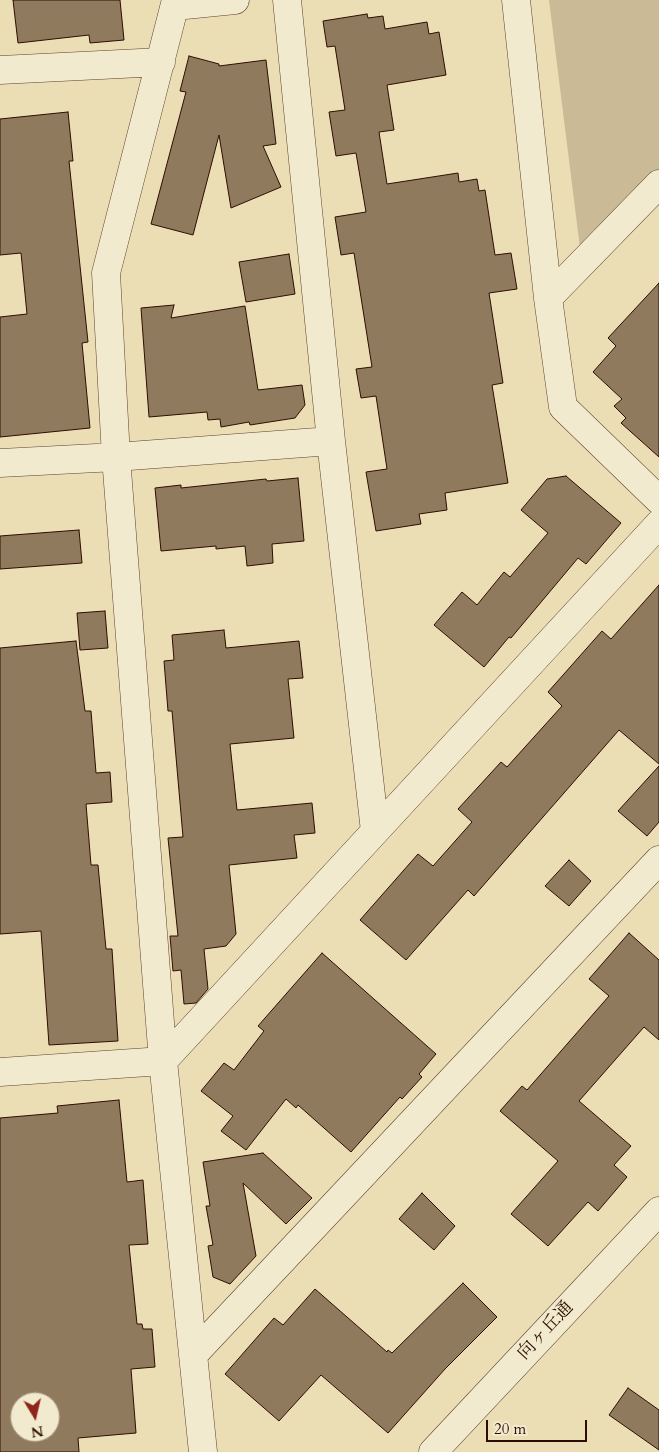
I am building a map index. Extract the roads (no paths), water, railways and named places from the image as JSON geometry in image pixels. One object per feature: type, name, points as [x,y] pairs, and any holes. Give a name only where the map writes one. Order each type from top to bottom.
[{"type":"street","points":[[203,1452],[162,1061],[116,457],[106,274],[175,3],[235,0]]},
{"type":"street","points":[[287,0],[331,441],[375,830]]},
{"type":"street","points":[[516,0],[548,298],[562,407],[659,500]]},
{"type":"street","points":[[0,70],[161,62]]},
{"type":"street","points":[[548,298],[659,184]]},
{"type":"street","points":[[0,463],[116,457],[331,441]]},
{"type":"street","points":[[0,1072],[162,1061],[659,524]]},
{"type":"street","points":[[193,1354],[659,860]]},
{"type":"street","name":"向ヶ丘通","points":[[433,1452],[659,1211]]}]
